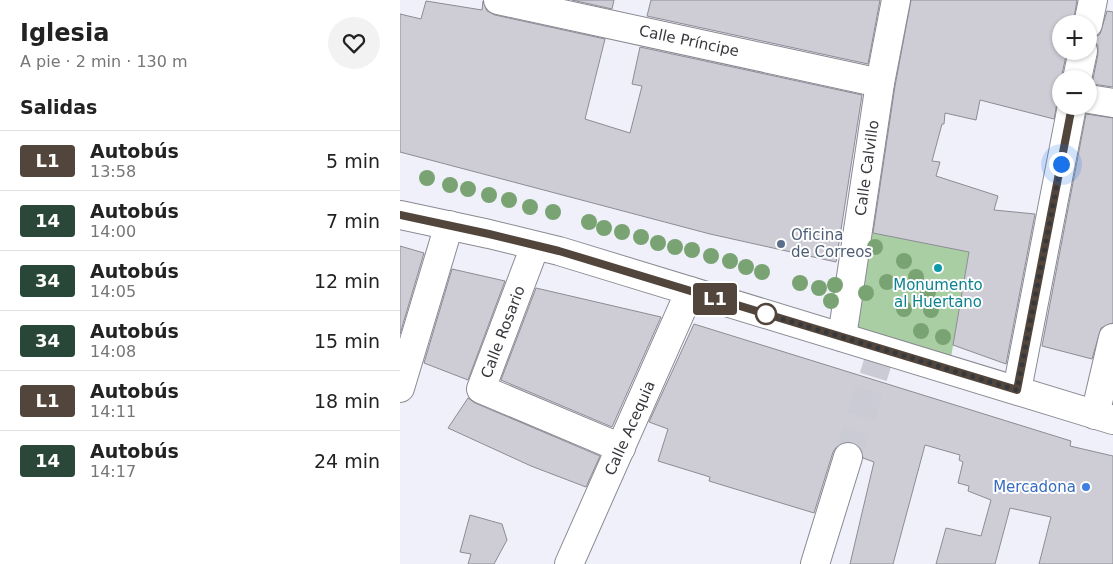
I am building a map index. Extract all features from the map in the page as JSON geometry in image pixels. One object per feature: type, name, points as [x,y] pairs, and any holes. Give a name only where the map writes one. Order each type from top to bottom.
[{"type":"street","name":"Calle Príncipe","points":[[498,0],[880,83]]},
{"type":"street","name":"Calle Calvillo","points":[[842,337],[880,83],[896,0]]},
{"type":"street","points":[[1090,15],[1093,0]]},
{"type":"street","points":[[1097,100],[1113,103]]},
{"type":"street","points":[[1017,390],[1070,115]]},
{"type":"street","points":[[400,215],[535,246],[690,291],[1104,418],[1113,338]]},
{"type":"street","points":[[400,388],[449,225]]},
{"type":"street","name":"Calle Rosario","points":[[535,246],[481,389],[621,448]]},
{"type":"street","name":"Calle Acequia","points":[[569,564],[690,291]]},
{"type":"street","points":[[815,564],[848,457]]},
{"type":"green space","points":[[858,229],[969,252],[949,369],[842,337]]},
{"type":"building","points":[[572,0],[614,0],[612,9]]},
{"type":"building","points":[[651,0],[880,0],[868,64],[647,16]]},
{"type":"building","points":[[911,0],[1077,0],[1074,15],[1052,15],[1052,60],[1065,60],[1063,70],[1052,70],[1052,115],[1055,115],[1054,119],[980,100],[976,120],[945,113],[944,124],[942,124],[932,161],[940,162],[936,176],[998,196],[994,210],[1035,214],[1006,364],[953,345],[969,252],[873,233],[895,86]]},
{"type":"building","points":[[426,1],[482,10],[483,1],[487,11],[495,15],[605,39],[585,119],[630,133],[642,86],[632,84],[640,47],[862,95],[836,262],[710,234],[400,152],[400,14],[421,19]]},
{"type":"building","points":[[1107,11],[1113,12],[1113,87],[1097,85],[1097,70],[1095,70],[1098,54],[1097,36],[1100,34]]},
{"type":"building","points":[[1086,115],[1113,118],[1113,323],[1101,328],[1092,359],[1042,346]]},
{"type":"building","points":[[400,246],[424,253],[400,334]]},
{"type":"building","points":[[452,269],[505,281],[468,380],[424,363]]},
{"type":"building","points":[[536,288],[661,317],[612,427],[501,380]]},
{"type":"building","points":[[694,324],[1071,441],[1070,446],[1113,456],[1113,564],[1039,564],[1051,517],[1010,508],[995,564],[936,564],[946,528],[981,536],[991,500],[968,491],[969,486],[958,483],[963,462],[959,460],[960,455],[925,445],[893,564],[850,564],[874,462],[863,458],[860,447],[853,442],[844,442],[838,445],[833,452],[814,513],[709,481],[710,477],[658,461],[668,429],[649,422]]},
{"type":"building","points":[[468,398],[475,403],[600,456],[586,487],[531,466],[448,428]]},
{"type":"building","points":[[470,515],[502,524],[507,540],[494,564],[468,564],[471,554],[460,552]]},
{"type":"tunnel","points":[[848,457],[882,349]]},
{"type":"bus line","name":"L1","points":[[400,215],[559,251],[1017,390],[1070,115]]},
{"type":"place","name":"Oficina de Correos","points":[[781,244]]},
{"type":"place","name":"Monumento al Huertano","points":[[938,268]]},
{"type":"place","name":"Mercadona","points":[[1086,487]]},
{"type":"route","points":[[766,314],[1017,390],[1061,164]]}]
